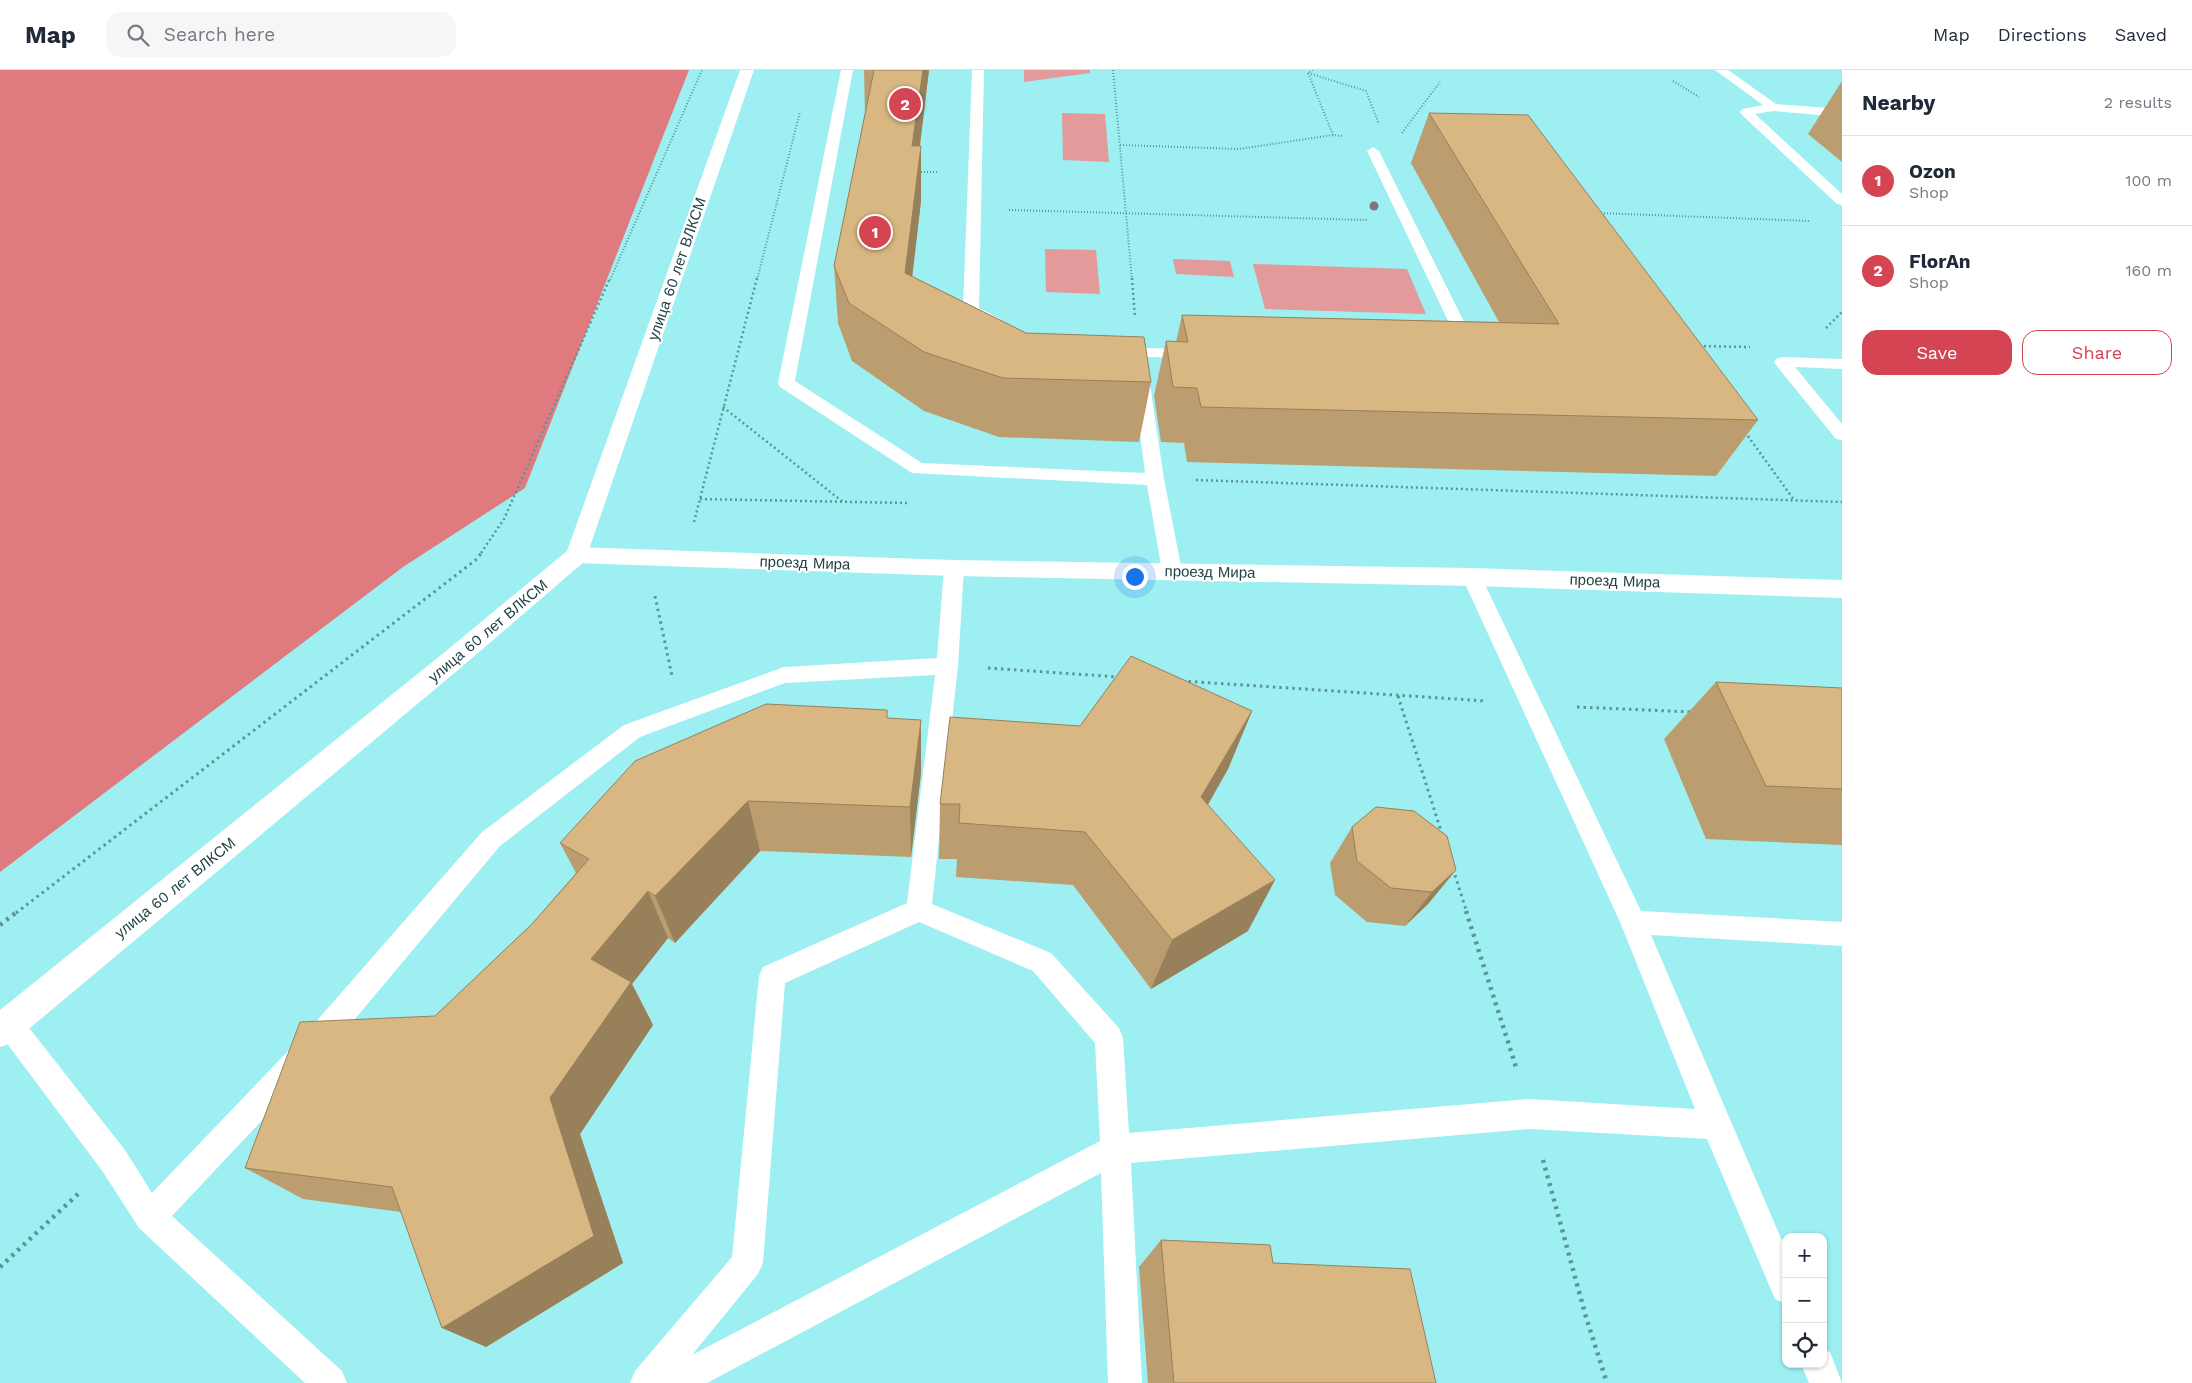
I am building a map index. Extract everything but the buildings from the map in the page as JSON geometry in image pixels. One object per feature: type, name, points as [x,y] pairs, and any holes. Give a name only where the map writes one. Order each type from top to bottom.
[{"type":"street","name":"улица 60 лет ВЛКСМ","points":[[4,1028],[448,665],[577,555],[747,70]]},
{"type":"street","name":"проезд Мира","points":[[577,555],[954,568],[1472,577],[1842,589]]},
{"type":"lane","points":[[847,70],[786,382],[918,469],[1155,479]]},
{"type":"lane","points":[[978,70],[971,310],[1011,331]]},
{"type":"lane","points":[[1720,70],[1773,107]]},
{"type":"lane","points":[[1842,112],[1773,107],[1746,112],[1842,201]]},
{"type":"lane","points":[[1373,151],[1473,356],[1453,356]]},
{"type":"lane","points":[[1119,352],[1207,354]]},
{"type":"lane","points":[[1138,353],[1155,479],[1172,571]]},
{"type":"lane","points":[[1842,364],[1782,362],[1842,435]]},
{"type":"lane","points":[[919,910],[947,666],[954,568]]},
{"type":"lane","points":[[1472,577],[1633,922],[1716,1125],[1782,1279]]},
{"type":"lane","points":[[150,1217],[324,1034],[491,840],[632,731],[784,675],[947,666]]},
{"type":"lane","points":[[647,1383],[747,1263],[772,976],[919,910],[1042,962],[1109,1038],[1125,1383]]},
{"type":"lane","points":[[1633,922],[1842,934]]},
{"type":"lane","points":[[4,1028],[114,1161],[150,1217],[330,1383]]},
{"type":"lane","points":[[673,1383],[1115,1149],[1530,1114],[1716,1125]]},
{"type":"lane","points":[[1820,1368],[1826,1383]]},
{"type":"path","points":[[0,925],[477,558],[504,520],[702,70]]},
{"type":"path","points":[[1113,70],[1128,214],[1138,353]]},
{"type":"path","points":[[1308,73],[1313,70]]},
{"type":"path","points":[[1308,73],[1333,135]]},
{"type":"path","points":[[1308,73],[1366,91],[1380,125]]},
{"type":"path","points":[[1401,135],[1440,82]]},
{"type":"path","points":[[684,558],[800,108]]},
{"type":"path","points":[[1120,145],[1239,149],[1333,135],[1349,136]]},
{"type":"path","points":[[916,172],[975,172]]},
{"type":"path","points":[[974,209],[1408,221]]},
{"type":"path","points":[[1589,212],[1814,221]]},
{"type":"path","points":[[724,407],[844,502]]},
{"type":"path","points":[[1155,479],[1842,502]]},
{"type":"path","points":[[654,593],[681,713]]},
{"type":"path","points":[[947,666],[1124,677]]},
{"type":"path","points":[[1173,681],[1623,710],[1702,712]]},
{"type":"path","points":[[1398,696],[1443,838]]},
{"type":"path","points":[[1452,867],[1530,1114],[1586,1317],[1607,1383]]},
{"type":"path","points":[[0,1267],[114,1161]]},
{"type":"shaded area","points":[[0,70],[689,70],[525,488],[403,567],[0,872]]},
{"type":"shaded area","points":[[1024,70],[1090,70],[1090,73],[1024,82]]},
{"type":"shaded area","points":[[1062,113],[1105,114],[1109,162],[1063,160]]},
{"type":"shaded area","points":[[1045,249],[1096,250],[1100,294],[1046,292]]},
{"type":"shaded area","points":[[1173,259],[1230,261],[1234,277],[1176,274]]},
{"type":"shaded area","points":[[1253,264],[1407,269],[1426,314],[1265,309]]},
{"type":"place","name":"FlorAn","points":[[905,104]]},
{"type":"place","name":"Ozon","points":[[875,232]]}]
